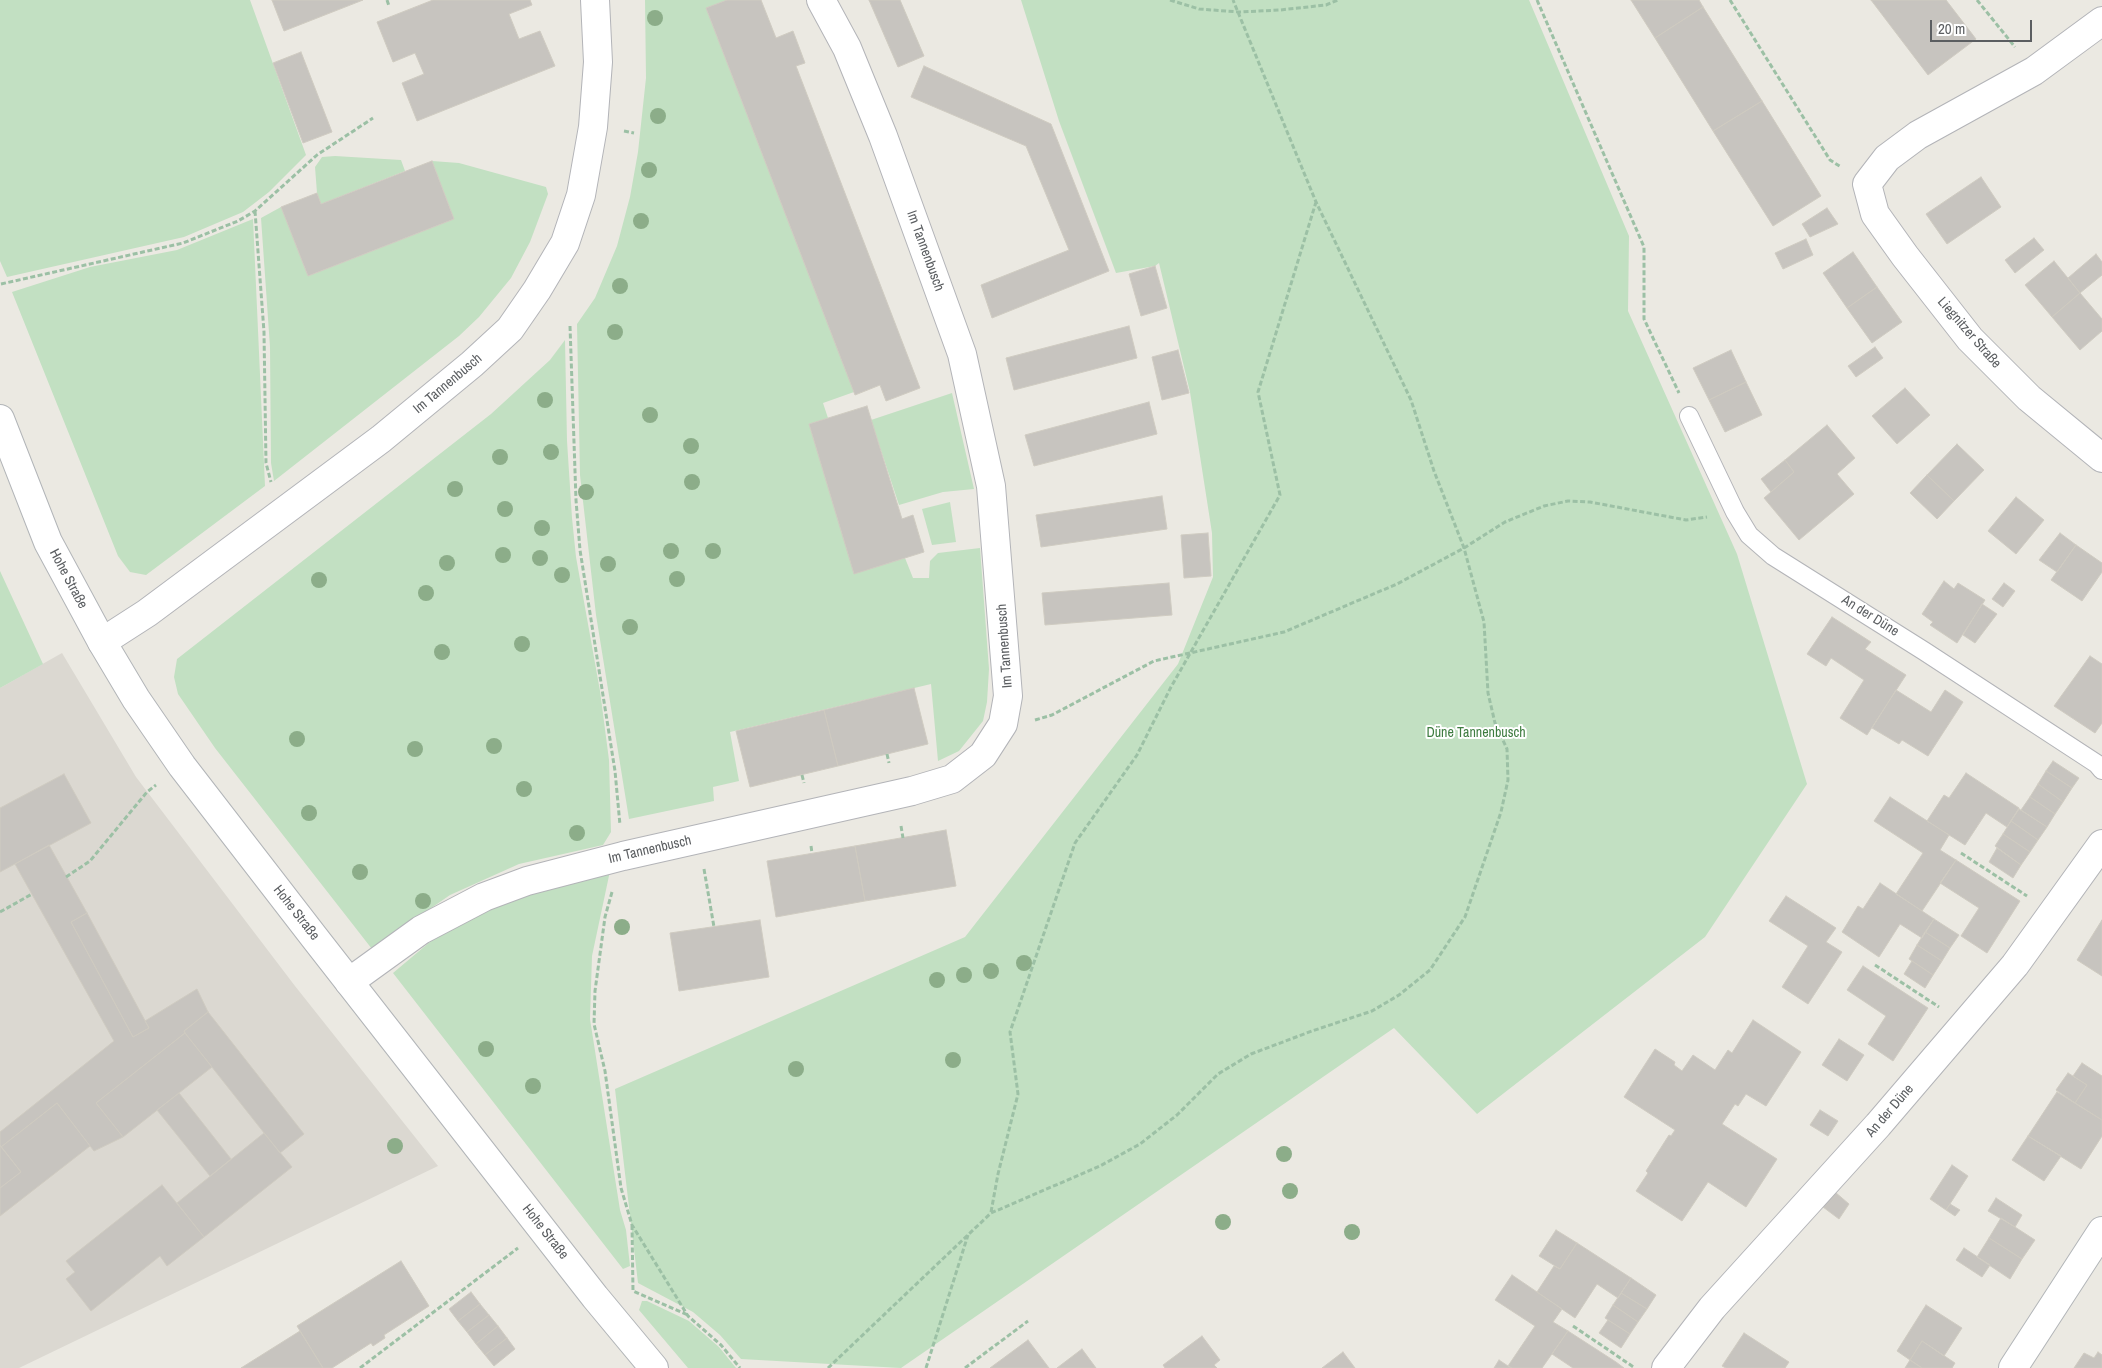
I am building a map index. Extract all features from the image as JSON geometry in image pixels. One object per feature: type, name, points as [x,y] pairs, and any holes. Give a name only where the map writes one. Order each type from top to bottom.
[{"type":"street","name":"Im Tannenbusch","points":[[102,642],[147,613],[381,439],[472,364],[510,329],[537,290],[565,243],[581,195],[593,127],[598,62],[595,0]]},
{"type":"street","name":"Im Tannenbusch","points":[[349,982],[421,930],[484,897],[527,881],[623,856],[912,791],[952,779],[983,755],[1003,724],[1008,696],[991,486],[962,354],[883,136],[847,48],[822,0]]},
{"type":"street","points":[[1867,184],[1887,158],[1918,135],[2034,71],[2102,21]]},
{"type":"street","name":"Liegnitzer Straße","points":[[1867,184],[1876,214],[1905,256],[1970,339],[2030,398],[2102,458]]},
{"type":"street","name":"Hohe Straße","points":[[0,419],[48,542],[102,642],[136,699],[182,766],[595,1298],[654,1368]]},
{"type":"street","name":"An der Düne","points":[[1666,1368],[1712,1308],[1878,1125],[2014,965],[2102,844]]},
{"type":"street","points":[[2013,1368],[2102,1231]]},
{"type":"lane","name":"An der Düne","points":[[1690,416],[1735,512],[1749,535],[1773,556],[1982,688],[2098,764],[2102,770]]},
{"type":"path","points":[[387,0],[389,6]]},
{"type":"path","points":[[1170,0],[1198,9],[1239,12],[1326,5],[1338,0]]},
{"type":"path","points":[[828,1368],[991,1212],[1100,1166],[1140,1144],[1177,1115],[1218,1074],[1251,1054],[1312,1031],[1372,1012],[1399,995],[1430,970],[1465,917],[1497,828],[1508,780],[1507,749],[1495,723],[1488,693],[1484,622],[1464,548],[1434,471],[1411,400],[1316,202],[1233,0]]},
{"type":"path","points":[[1537,0],[1644,247],[1644,319],[1690,416]]},
{"type":"path","points":[[1730,0],[1830,160],[1867,184]]},
{"type":"path","points":[[1977,0],[2034,71]]},
{"type":"path","points":[[1,284],[182,243],[238,221],[256,211],[317,155],[373,118]]},
{"type":"path","points":[[991,1212],[998,1174],[1018,1094],[1010,1032],[1076,842],[1138,755],[1171,687],[1280,495],[1258,392],[1316,202]]},
{"type":"path","points":[[256,211],[264,332],[266,463],[272,488]]},
{"type":"path","points":[[570,326],[576,500],[580,550],[615,771],[623,856],[605,917],[595,991],[594,1024],[605,1072],[621,1188],[632,1225],[688,1316]]},
{"type":"path","points":[[1003,724],[1021,724],[1052,715],[1154,662],[1284,632],[1397,584],[1464,548],[1505,522],[1544,506],[1568,501],[1590,502],[1686,520],[1735,512]]},
{"type":"path","points":[[66,877],[90,861],[148,792],[161,782]]},
{"type":"path","points":[[698,839],[714,927]]},
{"type":"path","points":[[1961,853],[2052,913]]},
{"type":"path","points":[[0,912],[32,894]]},
{"type":"path","points":[[1875,965],[1965,1023]]},
{"type":"path","points":[[632,1225],[633,1291],[688,1316],[721,1345],[736,1360],[740,1368]]},
{"type":"path","points":[[360,1368],[542,1229]]},
{"type":"path","points":[[926,1368],[969,1233]]},
{"type":"path","points":[[965,1368],[1028,1321]]},
{"type":"path","points":[[1573,1326],[1636,1368]]},
{"type":"shaded area","points":[[62,653],[136,777],[295,986],[438,1166],[19,1368],[0,1368],[0,688]]},
{"type":"green space","points":[[0,0],[250,0],[306,155],[269,192],[243,212],[184,237],[7,277],[0,261]]},
{"type":"green space","points":[[645,0],[727,0],[706,8],[854,392],[823,403],[828,418],[809,424],[854,573],[905,558],[913,578],[929,578],[930,561],[938,553],[980,548],[989,669],[987,702],[983,721],[959,751],[938,761],[931,684],[730,732],[739,781],[713,787],[714,801],[629,819],[596,615],[580,475],[577,324],[595,298],[617,246],[630,197],[638,152],[646,78]]},
{"type":"green space","name":"Düne Tannenbusch","points":[[1021,0],[1529,0],[1629,236],[1628,311],[1737,554],[1807,784],[1705,937],[1477,1114],[1394,1028],[901,1368],[741,1359],[720,1335],[693,1312],[638,1283],[615,1089],[965,937],[1178,664],[1213,577],[1212,533],[1190,392],[1159,263],[1155,266],[1116,273],[1059,121]]},
{"type":"green space","points":[[322,157],[401,160],[405,171],[321,204],[317,193],[315,167]]},
{"type":"green space","points":[[432,161],[459,163],[546,187],[548,194],[530,242],[511,278],[479,317],[459,336],[274,481],[271,463],[270,347],[261,218],[281,207],[308,276],[454,219]]},
{"type":"green space","points":[[253,219],[265,486],[146,575],[130,572],[118,556],[12,292],[90,267],[177,250]]},
{"type":"green space","points":[[565,340],[567,441],[572,518],[576,557],[600,691],[609,760],[611,832],[603,845],[519,864],[450,895],[372,949],[215,748],[178,694],[174,677],[177,659],[491,414],[550,360]]},
{"type":"green space","points":[[952,393],[974,489],[943,492],[899,505],[871,420]]},
{"type":"green space","points":[[950,502],[956,542],[932,545],[922,509]]},
{"type":"green space","points":[[0,571],[43,664],[0,688]]},
{"type":"green space","points":[[610,871],[592,956],[590,1019],[620,1210],[626,1230],[630,1266],[623,1269],[393,973],[437,936],[484,907]]},
{"type":"green space","points":[[642,1301],[647,1301],[689,1321],[719,1347],[736,1368],[688,1368],[639,1310]]},
{"type":"building","points":[[272,0],[363,0],[284,31]]},
{"type":"building","points":[[433,0],[530,0],[532,5],[509,14],[519,39],[540,31],[555,66],[417,121],[402,83],[424,74],[415,53],[393,62],[377,22]]},
{"type":"building","points":[[727,0],[761,0],[776,38],[793,31],[805,63],[796,66],[920,388],[886,401],[880,385],[855,395],[706,8]]},
{"type":"building","points":[[869,0],[900,0],[924,56],[898,67]]},
{"type":"building","points":[[1631,0],[1699,0],[1703,7],[1655,38]]},
{"type":"building","points":[[1871,0],[1946,0],[1976,39],[1928,75]]},
{"type":"building","points":[[1703,7],[1762,101],[1713,131],[1655,38]]},
{"type":"building","points":[[301,52],[332,132],[303,143],[273,63]]},
{"type":"building","points":[[924,66],[1051,124],[1109,271],[992,318],[981,285],[1069,250],[1026,146],[911,97]]},
{"type":"building","points":[[1762,101],[1821,196],[1773,226],[1713,131]]},
{"type":"building","points":[[432,161],[454,219],[308,276],[281,207],[317,193],[321,204]]},
{"type":"building","points":[[1981,177],[2001,207],[1947,244],[1926,214]]},
{"type":"building","points":[[1827,208],[1838,224],[1810,237],[1802,224]]},
{"type":"building","points":[[2034,238],[2044,250],[2015,273],[2005,260]]},
{"type":"building","points":[[1806,239],[1813,255],[1783,269],[1775,253]]},
{"type":"building","points":[[1853,252],[1877,287],[1847,308],[1823,273]]},
{"type":"building","points":[[2096,254],[2102,262],[2102,275],[2080,293],[2068,278]]},
{"type":"building","points":[[2054,261],[2080,293],[2052,317],[2025,285]]},
{"type":"building","points":[[1155,266],[1167,308],[1141,316],[1129,274]]},
{"type":"building","points":[[1877,287],[1902,322],[1872,343],[1847,308]]},
{"type":"building","points":[[2080,293],[2102,319],[2102,331],[2080,350],[2052,317]]},
{"type":"building","points":[[1129,326],[1137,358],[1014,390],[1006,358]]},
{"type":"building","points":[[1875,347],[1883,358],[1856,377],[1848,366]]},
{"type":"building","points":[[1178,350],[1189,393],[1162,400],[1152,357]]},
{"type":"building","points":[[1731,350],[1746,382],[1709,400],[1693,368]]},
{"type":"building","points":[[1746,382],[1762,415],[1725,432],[1709,400]]},
{"type":"building","points":[[1905,388],[1930,415],[1897,444],[1872,416]]},
{"type":"building","points":[[1149,402],[1157,434],[1034,466],[1025,435]]},
{"type":"building","points":[[867,406],[902,519],[913,515],[924,552],[854,574],[809,424]]},
{"type":"building","points":[[1827,425],[1855,458],[1837,474],[1854,494],[1799,540],[1764,498],[1794,472],[1785,460]]},
{"type":"building","points":[[1957,444],[1984,470],[1954,501],[1927,475]]},
{"type":"building","points":[[1785,460],[1794,472],[1771,492],[1761,479]]},
{"type":"building","points":[[1927,475],[1954,501],[1937,519],[1910,493]]},
{"type":"building","points":[[1162,496],[1167,529],[1041,547],[1036,515]]},
{"type":"building","points":[[2016,497],[2044,520],[2016,554],[1988,531]]},
{"type":"building","points":[[1208,533],[1211,576],[1184,578],[1181,535]]},
{"type":"building","points":[[2060,533],[2076,545],[2057,572],[2039,560]]},
{"type":"building","points":[[2076,545],[2102,563],[2102,572],[2082,601],[2051,580]]},
{"type":"building","points":[[1944,581],[1954,589],[1958,583],[1985,600],[1957,643],[1930,625],[1933,622],[1922,614]]},
{"type":"building","points":[[1169,583],[1172,615],[1045,625],[1042,593]]},
{"type":"building","points":[[2004,583],[2015,591],[2003,607],[1992,599]]},
{"type":"building","points":[[1982,604],[1997,614],[1975,643],[1963,635]]},
{"type":"building","points":[[1832,617],[1871,642],[1865,649],[1906,675],[1867,735],[1840,718],[1864,680],[1831,658],[1826,666],[1807,654]]},
{"type":"building","points":[[2090,656],[2102,664],[2102,723],[2095,733],[2054,706]]},
{"type":"building","points":[[914,688],[928,744],[838,766],[824,710]]},
{"type":"building","points":[[1896,690],[1931,712],[1945,690],[1963,702],[1928,756],[1902,740],[1899,744],[1872,728]]},
{"type":"building","points":[[824,710],[838,766],[750,787],[736,731]]},
{"type":"building","points":[[2053,761],[2079,778],[2072,788],[2046,771]]},
{"type":"building","points":[[2046,771],[2072,788],[2063,802],[2038,784]]},
{"type":"building","points":[[1966,773],[2019,808],[2007,827],[1986,813],[1965,845],[1927,821],[1944,795],[1949,798]]},
{"type":"building","points":[[64,774],[91,823],[0,872],[0,808]]},
{"type":"building","points":[[2038,784],[2063,802],[2055,814],[2030,797]]},
{"type":"building","points":[[1890,797],[1949,835],[1940,850],[1956,860],[1922,911],[1896,894],[1923,853],[1874,821]]},
{"type":"building","points":[[2030,797],[2055,814],[2047,827],[2021,810]]},
{"type":"building","points":[[2019,809],[2047,827],[2038,840],[2011,821]]},
{"type":"building","points":[[2011,821],[2038,840],[2030,852],[2003,834]]},
{"type":"building","points":[[946,830],[956,886],[865,901],[855,846]]},
{"type":"building","points":[[2003,834],[2030,852],[2021,865],[1995,846]]},
{"type":"building","points":[[49,845],[87,913],[71,922],[133,1037],[149,1028],[145,1021],[197,989],[208,1012],[184,1031],[185,1033],[96,1103],[123,1137],[94,1151],[57,1103],[1,1147],[0,1145],[0,1132],[114,1041],[15,864]]},
{"type":"building","points":[[855,846],[865,901],[776,917],[767,861]]},
{"type":"building","points":[[1997,848],[2021,865],[2013,878],[1989,862]]},
{"type":"building","points":[[1956,860],[2020,901],[1987,953],[1961,936],[1979,908],[1940,883]]},
{"type":"building","points":[[1880,883],[1934,919],[1922,938],[1900,924],[1879,957],[1842,932],[1858,906],[1863,909]]},
{"type":"building","points":[[1786,896],[1836,928],[1826,942],[1842,952],[1808,1004],[1782,987],[1808,946],[1769,921]]},
{"type":"building","points":[[87,913],[149,1028],[133,1037],[71,922]]},
{"type":"building","points":[[1934,919],[1959,935],[1950,948],[1925,932]]},
{"type":"building","points":[[760,920],[769,977],[679,991],[670,933]]},
{"type":"building","points":[[2102,920],[2102,976],[2077,960]]},
{"type":"building","points":[[1925,932],[1950,948],[1942,961],[1917,945]]},
{"type":"building","points":[[1917,945],[1942,961],[1933,975],[1909,959]]},
{"type":"building","points":[[1912,961],[1933,975],[1925,988],[1904,974]]},
{"type":"building","points":[[1863,966],[1928,1008],[1893,1061],[1868,1044],[1886,1016],[1847,990]]},
{"type":"building","points":[[208,1012],[304,1134],[280,1153],[185,1033],[184,1031]]},
{"type":"building","points":[[1753,1020],[1801,1052],[1766,1106],[1746,1094],[1738,1106],[1735,1104],[1722,1124],[1777,1159],[1746,1207],[1708,1182],[1682,1221],[1636,1191],[1648,1173],[1646,1171],[1669,1135],[1671,1136],[1675,1130],[1624,1097],[1655,1049],[1675,1062],[1674,1065],[1682,1071],[1693,1055],[1715,1070],[1728,1050],[1732,1053]]},
{"type":"building","points":[[185,1033],[212,1067],[123,1137],[96,1103]]},
{"type":"building","points":[[1839,1039],[1864,1055],[1847,1081],[1822,1065]]},
{"type":"building","points":[[2082,1063],[2102,1076],[2102,1120],[2075,1103],[2087,1085],[2073,1076]]},
{"type":"building","points":[[2068,1073],[2087,1085],[2075,1103],[2056,1090]]},
{"type":"building","points":[[2057,1092],[2102,1120],[2102,1136],[2081,1169],[2028,1136]]},
{"type":"building","points":[[179,1093],[231,1159],[210,1176],[157,1110]]},
{"type":"building","points":[[57,1103],[90,1146],[0,1216],[0,1188],[21,1172],[1,1147]]},
{"type":"building","points":[[1820,1110],[1838,1121],[1828,1136],[1810,1125]]},
{"type":"building","points":[[264,1133],[292,1167],[204,1237],[177,1203]]},
{"type":"building","points":[[2028,1136],[2061,1156],[2044,1181],[2012,1160]]},
{"type":"building","points":[[0,1145],[21,1172],[0,1188]]},
{"type":"building","points":[[1952,1165],[1968,1176],[1946,1210],[1930,1199]]},
{"type":"building","points":[[162,1185],[204,1237],[167,1266],[160,1256],[91,1311],[66,1279],[75,1272],[66,1261]]},
{"type":"building","points":[[1835,1192],[1849,1204],[1839,1219],[1823,1207]]},
{"type":"building","points":[[1996,1198],[2022,1215],[2015,1227],[1988,1211]]},
{"type":"building","points":[[1950,1204],[1960,1210],[1955,1216],[1946,1210]]},
{"type":"building","points":[[2001,1218],[2035,1240],[2022,1259],[1989,1238]]},
{"type":"building","points":[[1556,1230],[1577,1243],[1560,1269],[1539,1256]]},
{"type":"building","points":[[1989,1238],[2022,1259],[2010,1279],[1977,1257]]},
{"type":"building","points":[[1577,1243],[1631,1278],[1618,1298],[1597,1284],[1575,1318],[1537,1292],[1554,1266],[1560,1269]]},
{"type":"building","points":[[1964,1248],[1990,1265],[1982,1277],[1956,1260]]},
{"type":"building","points":[[401,1261],[429,1306],[384,1335],[385,1338],[373,1346],[371,1343],[332,1368],[323,1368],[297,1326]]},
{"type":"building","points":[[1512,1275],[1562,1309],[1553,1322],[1568,1331],[1542,1368],[1512,1368],[1508,1366],[1535,1326],[1495,1300]]},
{"type":"building","points":[[1631,1278],[1656,1295],[1647,1309],[1621,1293]]},
{"type":"building","points":[[471,1292],[480,1304],[458,1321],[449,1309]]},
{"type":"building","points":[[1621,1293],[1647,1309],[1638,1322],[1613,1305]]},
{"type":"building","points":[[480,1304],[489,1315],[467,1332],[458,1321]]},
{"type":"building","points":[[1613,1305],[1638,1322],[1630,1334],[1605,1318]]},
{"type":"building","points":[[1926,1305],[1962,1328],[1944,1356],[1922,1341],[1910,1360],[1897,1351]]},
{"type":"building","points":[[489,1315],[498,1326],[476,1344],[467,1332]]},
{"type":"building","points":[[1608,1320],[1630,1334],[1621,1348],[1599,1333]]},
{"type":"building","points":[[498,1326],[507,1338],[485,1355],[476,1344]]},
{"type":"building","points":[[300,1331],[323,1368],[241,1368]]},
{"type":"building","points":[[1568,1331],[1624,1368],[1573,1368],[1552,1354]]},
{"type":"building","points":[[1744,1333],[1789,1362],[1785,1368],[1726,1368],[1722,1366]]},
{"type":"building","points":[[1202,1336],[1220,1360],[1214,1365],[1217,1368],[1165,1368],[1163,1365]]},
{"type":"building","points":[[507,1338],[515,1349],[494,1366],[485,1355]]},
{"type":"building","points":[[1028,1340],[1049,1368],[990,1368]]},
{"type":"building","points":[[1922,1341],[1955,1363],[1952,1368],[1922,1368],[1910,1360]]},
{"type":"building","points":[[1082,1349],[1096,1368],[1057,1368]]},
{"type":"building","points":[[1343,1352],[1355,1368],[1322,1368]]},
{"type":"building","points":[[2098,1352],[2102,1355],[2102,1368],[2074,1368],[2084,1353],[2094,1358]]},
{"type":"building","points":[[1499,1360],[1508,1366],[1512,1368],[1494,1368]]},
{"type":"building","points":[[1910,1360],[1922,1368],[1905,1368]]}]
